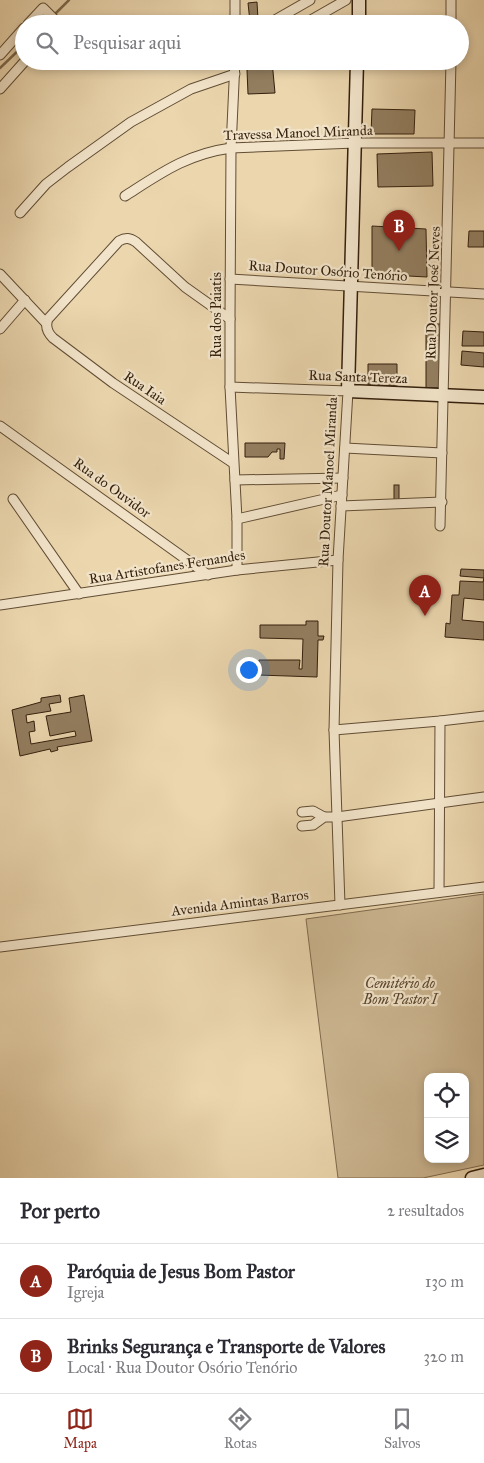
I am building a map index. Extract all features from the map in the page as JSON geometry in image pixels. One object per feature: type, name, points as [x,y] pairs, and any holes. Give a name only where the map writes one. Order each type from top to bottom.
[{"type":"street","points":[[235,0],[235,15]]},
{"type":"street","points":[[284,15],[310,0]]},
{"type":"street","points":[[320,15],[346,0]]},
{"type":"street","points":[[359,0],[359,15]]},
{"type":"street","points":[[360,15],[364,0]]},
{"type":"street","points":[[451,0],[451,15]]},
{"type":"street","points":[[39,15],[45,10],[50,15]]},
{"type":"street","points":[[0,55],[15,38]]},
{"type":"street","points":[[0,89],[16,70]]},
{"type":"street","name":"Rua dos Paiatis","points":[[235,70],[231,148],[230,387],[237,519],[237,570]]},
{"type":"street","name":"Rua Doutor Manoel Miranda","points":[[340,904],[334,730],[338,560],[348,391],[357,70]]},
{"type":"street","name":"Rua Doutor José Neves","points":[[440,526],[451,70]]},
{"type":"street","points":[[20,213],[46,184],[131,122],[191,89],[235,74]]},
{"type":"street","name":"Travessa Manoel Miranda","points":[[125,196],[188,158],[213,150],[355,143],[484,143]]},
{"type":"street","points":[[46,326],[48,319],[120,241],[126,238],[136,242],[185,287],[230,319]]},
{"type":"street","name":"Rua Iaia","points":[[0,274],[26,300],[53,338],[113,383],[233,463]]},
{"type":"street","name":"Rua Doutor Osório Tenório","points":[[230,279],[484,294]]},
{"type":"street","points":[[0,329],[26,300]]},
{"type":"street","name":"Rua Santa Tereza","points":[[230,387],[484,398]]},
{"type":"street","name":"Rua do Ouvidor","points":[[0,426],[208,574]]},
{"type":"street","points":[[345,448],[442,453]]},
{"type":"street","points":[[235,480],[343,478]]},
{"type":"street","points":[[237,519],[342,495]]},
{"type":"street","points":[[13,500],[80,594]]},
{"type":"street","points":[[341,506],[442,502]]},
{"type":"street","name":"Rua Artistofanes Fernandes","points":[[0,605],[237,570],[338,560]]},
{"type":"street","points":[[334,730],[484,716]]},
{"type":"street","points":[[439,892],[440,721]]},
{"type":"street","points":[[302,812],[313,811],[324,817],[337,817],[484,797]]},
{"type":"street","points":[[302,826],[313,825],[324,817]]},
{"type":"street","name":"Avenida Amintas Barros","points":[[0,947],[484,887]]},
{"type":"street","points":[[472,1178],[484,1175]]},
{"type":"green space","name":"Cemitério do Bom Pastor I","points":[[484,894],[484,1165],[423,1178],[338,1178],[306,919]]},
{"type":"building","points":[[257,2],[258,15],[249,15],[248,3]]},
{"type":"building","points":[[247,70],[273,70],[275,93],[248,94]]},
{"type":"building","points":[[372,109],[415,110],[414,134],[371,134]]},
{"type":"building","points":[[432,152],[433,186],[378,187],[377,154]]},
{"type":"building","points":[[372,226],[426,229],[427,277],[372,274]]},
{"type":"building","points":[[469,231],[484,231],[484,247],[468,247]]},
{"type":"building","points":[[426,324],[441,324],[441,388],[426,388]]},
{"type":"building","points":[[463,331],[484,332],[484,346],[462,346]]},
{"type":"building","points":[[462,351],[484,353],[484,367],[461,365]]},
{"type":"building","points":[[368,364],[397,364],[397,386],[368,385]]},
{"type":"building","points":[[245,443],[285,443],[284,459],[280,459],[280,449],[277,449],[277,452],[272,452],[268,457],[245,457]]},
{"type":"building","points":[[394,485],[399,485],[399,502],[394,502]]},
{"type":"building","points":[[461,569],[484,570],[484,578],[460,576]]},
{"type":"building","points":[[484,578],[484,600],[464,598],[462,620],[484,622],[484,640],[445,637],[446,623],[450,624],[452,595],[459,595],[460,581],[483,582]]},
{"type":"building","points":[[306,621],[318,621],[318,636],[324,636],[323,640],[318,640],[317,677],[258,675],[259,660],[300,660],[299,669],[302,669],[303,639],[260,638],[260,625],[306,625]]},
{"type":"building","points":[[60,695],[61,702],[49,704],[51,711],[26,715],[27,723],[34,721],[35,731],[29,732],[31,744],[76,736],[75,731],[50,736],[46,716],[71,712],[69,698],[84,695],[92,741],[57,747],[58,750],[51,752],[50,749],[20,756],[12,710],[41,702],[41,698]]},
{"type":"waterway","points":[[54,15],[69,0]]},
{"type":"waterway","points":[[0,68],[15,54]]},
{"type":"place","name":"Brinks Segurança e Transporte de Valores","points":[[399,251]]},
{"type":"place","name":"Paróquia de Jesus Bom Pastor","points":[[425,616]]}]
